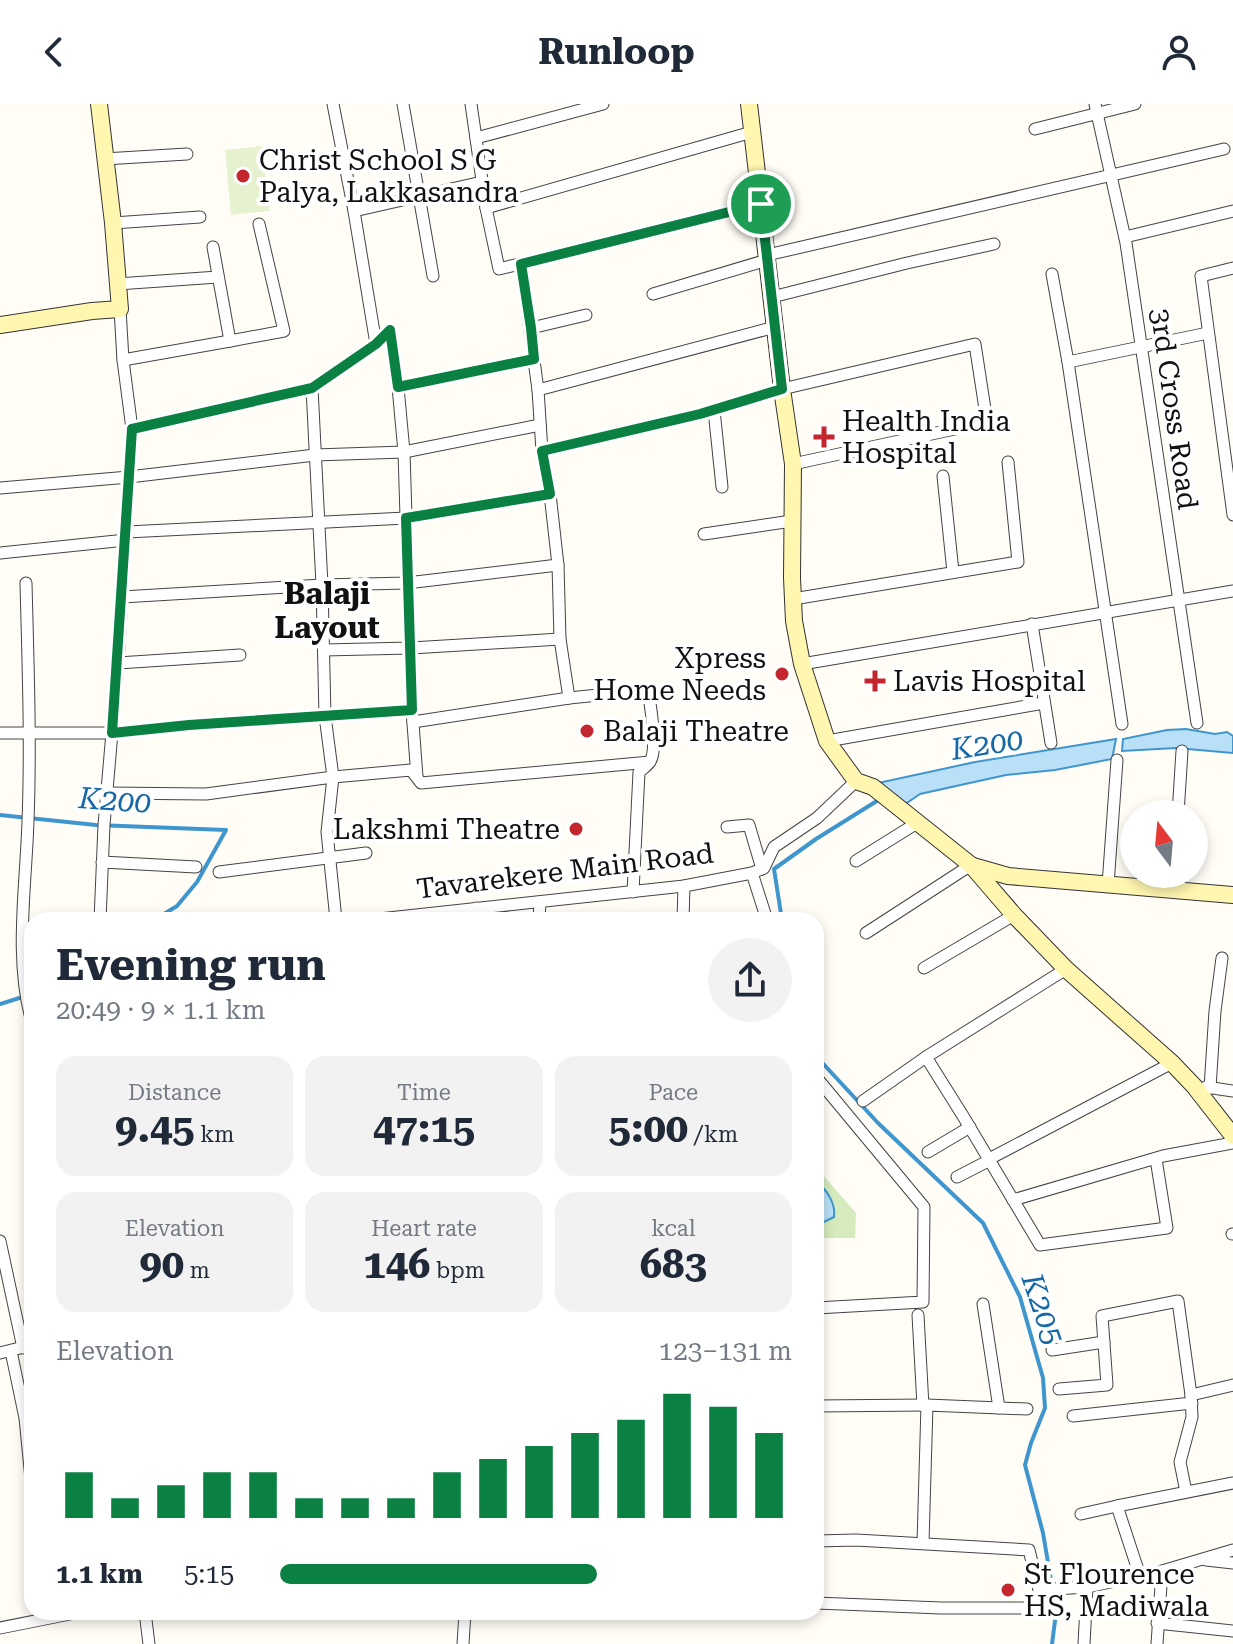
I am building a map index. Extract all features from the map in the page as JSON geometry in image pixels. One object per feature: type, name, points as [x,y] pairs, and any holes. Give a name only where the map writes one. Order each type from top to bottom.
[{"type":"main road","points":[[0,325],[120,309],[99,104]]},
{"type":"main road","points":[[749,104],[793,464],[794,621],[802,664],[827,741],[856,781],[873,787],[971,865],[1066,969],[1202,1087],[1233,1136]]},
{"type":"main road","points":[[971,865],[1008,876],[1120,884]]},
{"type":"main road","points":[[1200,888],[1233,895]]},
{"type":"street","points":[[333,104],[376,344]]},
{"type":"street","points":[[403,104],[433,276]]},
{"type":"street","points":[[471,104],[486,208],[499,269],[761,204]]},
{"type":"street","points":[[476,138],[603,104]]},
{"type":"street","points":[[1035,129],[1096,108],[1135,104]]},
{"type":"street","name":"3rd Cross Road","points":[[1096,108],[1125,237],[1197,723]]},
{"type":"street","points":[[486,208],[752,132]]},
{"type":"street","points":[[653,294],[767,258],[1224,149]]},
{"type":"street","points":[[104,159],[187,154]]},
{"type":"street","points":[[354,211],[482,182]]},
{"type":"street","points":[[1125,237],[1233,211]]},
{"type":"street","points":[[113,223],[200,217]]},
{"type":"street","points":[[123,360],[284,331],[259,224]]},
{"type":"street","points":[[772,297],[994,244]]},
{"type":"street","points":[[213,247],[230,341]]},
{"type":"street","points":[[521,264],[558,565],[560,639],[569,698]]},
{"type":"street","points":[[1233,268],[1201,276],[1233,515]]},
{"type":"street","points":[[1052,274],[1122,724]]},
{"type":"street","points":[[117,284],[218,277]]},
{"type":"street","points":[[100,912],[132,429],[120,309]]},
{"type":"street","points":[[531,328],[586,315]]},
{"type":"street","points":[[538,390],[775,327]]},
{"type":"street","points":[[132,429],[312,388],[376,344],[390,330],[404,452],[412,716],[417,777]]},
{"type":"street","points":[[1068,362],[1208,333]]},
{"type":"street","points":[[542,451],[714,410],[782,389],[975,344],[987,422],[793,464]]},
{"type":"street","points":[[398,387],[534,359]]},
{"type":"street","points":[[312,388],[325,716],[333,777],[327,832],[335,912]]},
{"type":"street","points":[[714,410],[722,487]]},
{"type":"street","points":[[0,488],[129,477],[315,455],[404,452],[540,425]]},
{"type":"street","points":[[793,599],[1018,562],[1008,462]]},
{"type":"street","points":[[943,476],[953,572]]},
{"type":"street","points":[[0,553],[126,536],[406,518],[550,494]]},
{"type":"street","points":[[704,534],[792,521]]},
{"type":"street","points":[[122,597],[407,583],[558,565]]},
{"type":"street","points":[[24,912],[30,734],[26,583]]},
{"type":"street","points":[[802,664],[1233,591]]},
{"type":"street","points":[[1032,624],[1051,743]]},
{"type":"street","points":[[324,650],[560,639]]},
{"type":"street","points":[[118,663],[240,655]]},
{"type":"street","points":[[0,733],[112,733],[325,716],[412,716],[647,690],[651,702],[653,752],[650,762],[639,772],[633,892]]},
{"type":"street","points":[[827,741],[1044,703]]},
{"type":"street","points":[[1179,800],[1182,751]]},
{"type":"street","points":[[1108,885],[1117,760]]},
{"type":"street","points":[[107,793],[206,794],[411,770],[421,783],[650,762]]},
{"type":"street","points":[[759,870],[774,847],[817,818],[856,781]]},
{"type":"street","points":[[856,861],[917,823]]},
{"type":"street","points":[[727,827],[749,825],[766,912]]},
{"type":"street","points":[[219,872],[366,853]]},
{"type":"street","points":[[102,862],[196,867]]},
{"type":"street","points":[[866,933],[971,865]]},
{"type":"street","name":"Tavarekere Main Road","points":[[487,912],[540,902],[684,886],[759,870]]},
{"type":"street","points":[[683,912],[684,886]]},
{"type":"street","points":[[539,912],[540,902]]},
{"type":"street","points":[[924,968],[1014,915]]},
{"type":"street","points":[[24,916],[24,978]]},
{"type":"street","points":[[1222,958],[1202,1087],[1233,1091]]},
{"type":"street","points":[[863,1101],[926,1057],[1066,969]]},
{"type":"street","points":[[926,1057],[1040,1245],[1167,1228],[1156,1159]]},
{"type":"street","points":[[957,1177],[1172,1063]]},
{"type":"street","points":[[824,1087],[924,1207],[923,1302],[824,1308]]},
{"type":"street","points":[[928,1152],[970,1127]]},
{"type":"street","points":[[1013,1200],[1156,1159],[1233,1143]]},
{"type":"street","points":[[0,1241],[24,1410]]},
{"type":"street","points":[[1059,1389],[1107,1385],[1102,1316],[1178,1301],[1192,1399],[1192,1417],[1180,1462],[1186,1492]]},
{"type":"street","points":[[983,1304],[999,1408]]},
{"type":"street","points":[[918,1315],[925,1406],[923,1543]]},
{"type":"street","points":[[1052,1350],[1104,1342]]},
{"type":"street","points":[[1073,1416],[1192,1399],[1233,1385]]},
{"type":"street","points":[[824,1406],[1027,1409]]},
{"type":"street","points":[[1081,1514],[1233,1483]]},
{"type":"street","points":[[1117,1506],[1140,1576]]},
{"type":"street","points":[[824,1541],[1029,1550],[1039,1590],[1087,1587],[1162,1571],[1233,1550]]},
{"type":"street","points":[[1201,1559],[1233,1563]]},
{"type":"street","points":[[1157,1644],[1162,1571]]},
{"type":"street","points":[[1084,1644],[1087,1587]]},
{"type":"street","points":[[824,1603],[1048,1608],[1054,1589]]},
{"type":"street","points":[[0,1628],[40,1620]]},
{"type":"street","points":[[146,1620],[149,1644]]},
{"type":"street","points":[[463,1644],[464,1620]]},
{"type":"street","points":[[1157,1623],[1233,1631]]},
{"type":"green space","points":[[262,146],[269,211],[231,215],[225,150]]},
{"type":"green space","points":[[824,1176],[856,1213],[855,1238],[824,1238]]},
{"type":"water","points":[[1186,729],[1215,734],[1227,732],[1233,736],[1233,753],[1176,748],[1122,751],[1123,739]]},
{"type":"water","points":[[1116,739],[1112,759],[1006,775],[920,794],[904,805],[878,783],[975,762]]},
{"type":"water","points":[[824,1190],[832,1202],[834,1217],[824,1222]]},
{"type":"waterway","name":"K200","points":[[781,912],[774,869],[880,799]]},
{"type":"waterway","name":"K200","points":[[0,815],[96,825],[226,830],[197,882],[177,906],[167,912]]},
{"type":"waterway","points":[[0,1004],[24,996]]},
{"type":"waterway","name":"K205","points":[[824,1065],[878,1123],[983,1223],[1020,1297],[1043,1378],[1045,1408],[1025,1465],[1043,1533],[1052,1586]]},
{"type":"waterway","name":"K205","points":[[1052,1644],[1056,1613],[1054,1599]]},
{"type":"place","name":"Christ School S G Palya, Lakkasandra","points":[[243,176]]},
{"type":"place","name":"Health India Hospital","points":[[824,437]]},
{"type":"place","name":"Xpress Home Needs","points":[[782,674]]},
{"type":"place","name":"Lavis Hospital","points":[[875,681]]},
{"type":"place","name":"Balaji Theatre","points":[[587,731]]},
{"type":"place","name":"Lakshmi Theatre","points":[[576,829]]},
{"type":"place","name":"St Flourence HS, Madiwala","points":[[1008,1590]]},
{"type":"district","name":"Balaji Layout","points":[[327,610]]},
{"type":"route","points":[[761,204],[782,389],[700,414],[542,451],[550,494],[406,518],[412,710],[112,733],[132,429],[312,388],[376,344],[390,330],[398,387],[534,359],[521,264],[761,204]]}]
